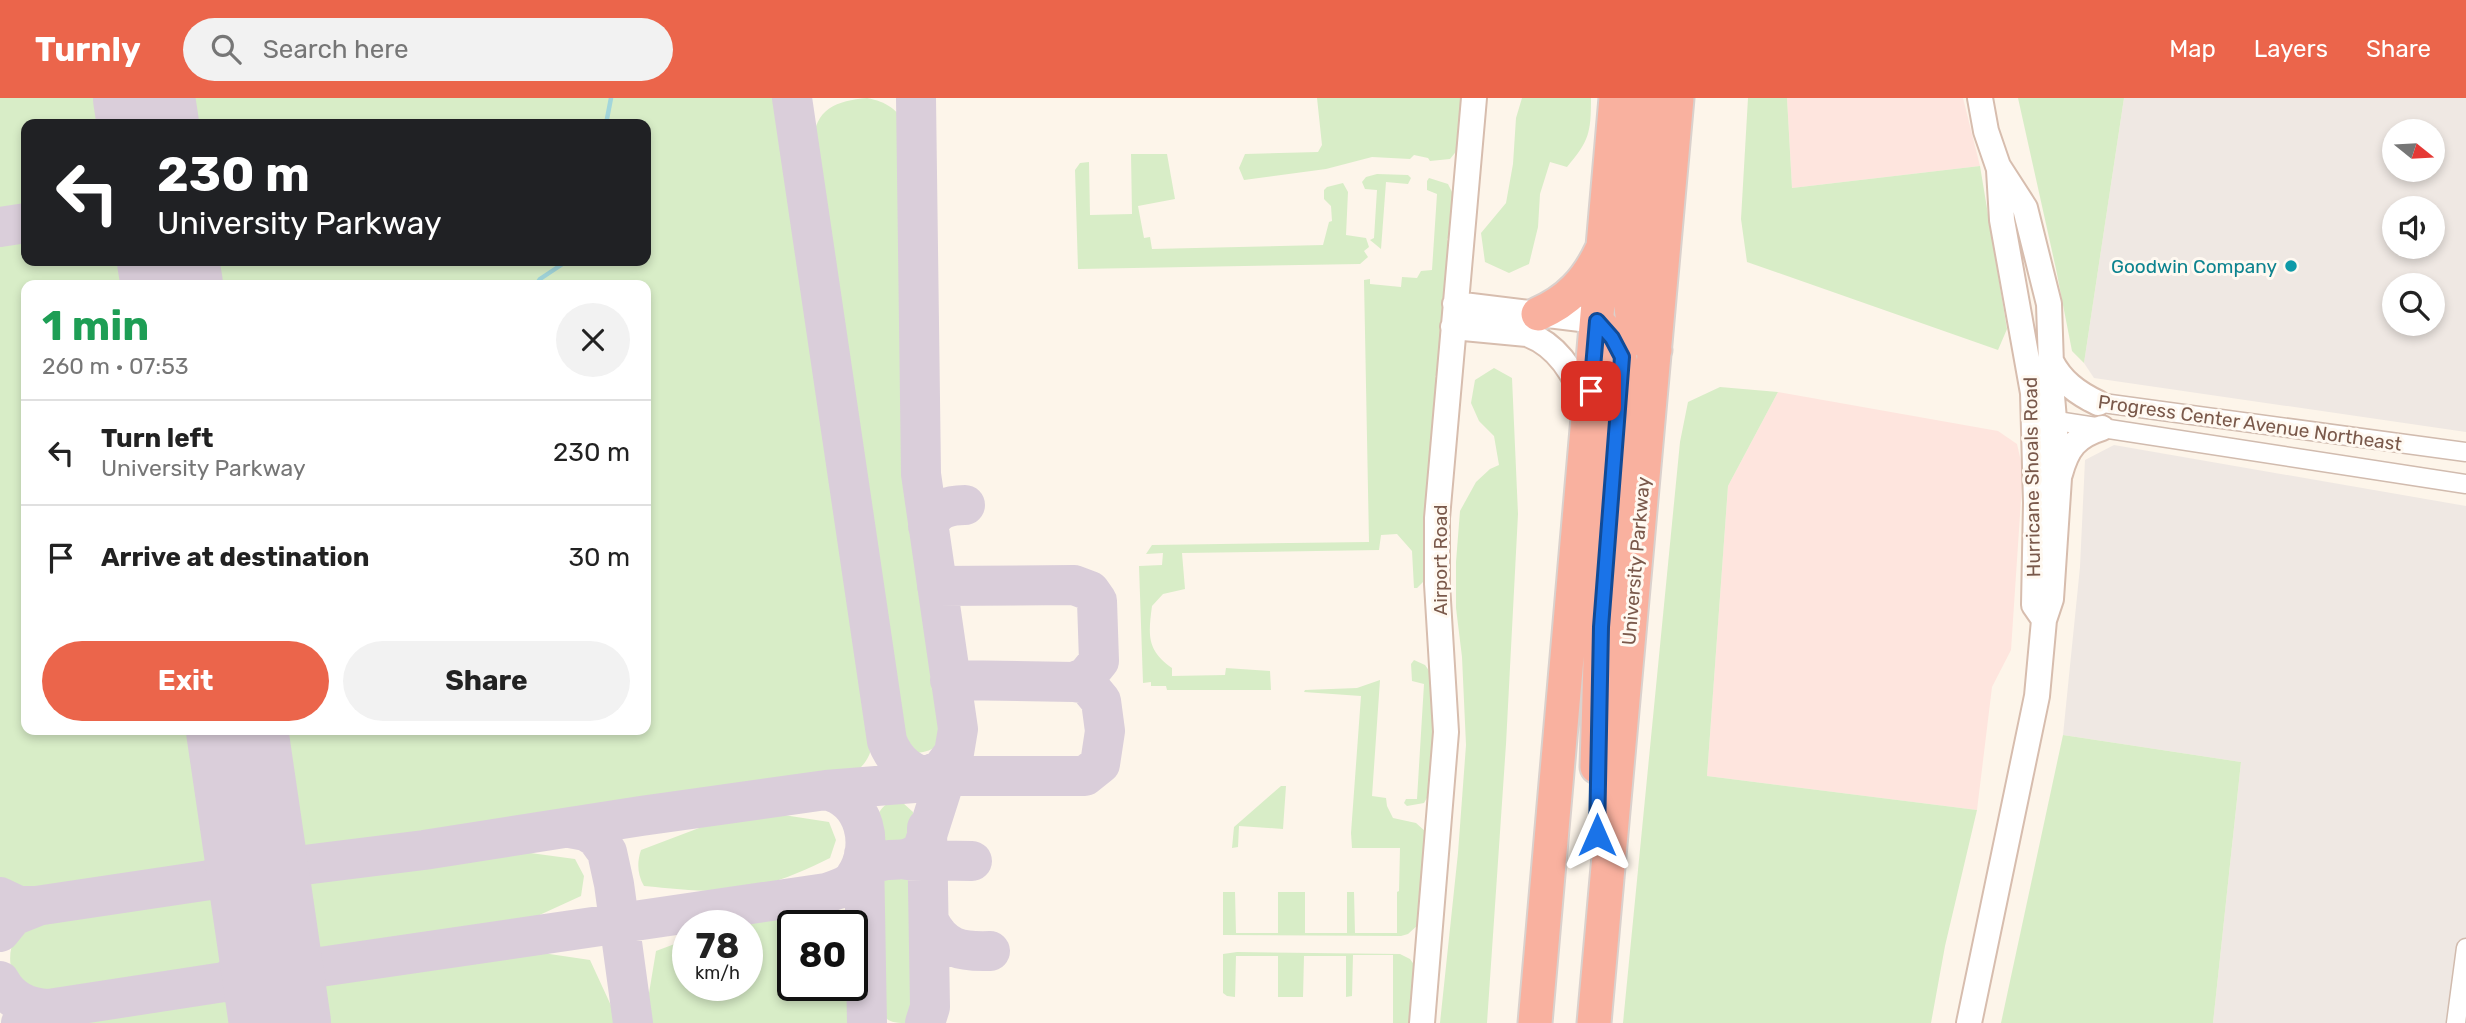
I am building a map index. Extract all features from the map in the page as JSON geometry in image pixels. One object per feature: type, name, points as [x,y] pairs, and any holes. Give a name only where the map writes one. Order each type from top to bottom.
[{"type":"highway","points":[[1535,1023],[1616,98]]},
{"type":"highway","points":[[1648,98],[1630,294],[1631,317],[1639,336],[1655,351]]},
{"type":"highway","name":"University Parkway","points":[[1594,1023],[1677,98]]},
{"type":"highway","points":[[1538,314],[1565,300],[1576,290],[1604,245]]},
{"type":"highway","points":[[1597,321],[1612,338],[1622,357],[1601,627],[1596,876],[1602,944]]},
{"type":"street","name":"Airport Road","points":[[1422,1023],[1446,732],[1437,545],[1474,98]]},
{"type":"street","name":"Hurricane Shoals Road","points":[[1980,98],[1986,131],[1998,166],[2025,208],[2049,304],[2051,360],[2036,503],[2034,605],[2044,620]]},
{"type":"street","name":"Hurricane Shoals Road","points":[[1969,1023],[2036,696],[2044,620],[2051,599],[2059,478],[2002,220],[1998,166]]},
{"type":"street","points":[[1459,263],[1479,295],[1501,310]]},
{"type":"street","points":[[1454,316],[1501,310],[1597,321]]},
{"type":"street","points":[[1454,316],[1537,338],[1557,354],[1574,376],[1589,415]]},
{"type":"street","points":[[2051,360],[2056,371],[2070,387],[2098,402]]},
{"type":"street","name":"Progress Center Avenue Northeast","points":[[2044,407],[2098,402],[2466,452]]},
{"type":"street","name":"Progress Center Avenue Northeast","points":[[2044,407],[2102,428],[2466,484]]},
{"type":"street","points":[[2059,478],[2066,452],[2084,436],[2102,428]]},
{"type":"street","points":[[2456,1023],[2466,948]]},
{"type":"shaded area","points":[[1787,98],[1963,98],[1980,166],[1792,188]]},
{"type":"shaded area","points":[[2124,98],[2466,98],[2466,432],[2094,378],[2084,363]]},
{"type":"shaded area","points":[[1778,392],[1998,431],[2017,444],[2023,470],[2011,650],[1992,687],[1977,810],[1707,776],[1728,486]]},
{"type":"shaded area","points":[[2114,445],[2466,506],[2466,1023],[2213,1023],[2241,762],[2063,735],[2080,567],[2085,460]]},
{"type":"green space","points":[[0,98],[110,98],[113,119],[21,119],[21,208],[0,211]]},
{"type":"green space","points":[[179,98],[780,98],[872,725],[873,739],[865,763],[854,773],[322,849],[304,848],[286,831],[272,735],[651,735],[651,280],[205,280],[203,266],[651,266],[651,119],[182,119]]},
{"type":"green space","points":[[867,98],[891,107],[908,127],[911,498],[944,727],[935,747],[913,753],[899,734],[814,147],[817,124],[828,109],[845,102]]},
{"type":"green space","points":[[1317,98],[1463,98],[1459,148],[1450,159],[1430,161],[1428,158],[1414,155],[1410,159],[1372,157],[1326,169],[1244,180],[1239,168],[1245,154],[1318,152],[1322,145]]},
{"type":"green space","points":[[1522,98],[1591,98],[1590,120],[1584,143],[1567,167],[1550,162],[1540,194],[1538,227],[1529,264],[1509,273],[1485,262],[1481,233],[1506,203],[1513,164],[1516,118]]},
{"type":"green space","points":[[1748,98],[1787,98],[1792,188],[1980,166],[2007,329],[1998,350],[1747,262],[1741,219]]},
{"type":"green space","points":[[2018,98],[2124,98],[2084,363],[2072,351]]},
{"type":"green space","points":[[1131,154],[1167,154],[1175,199],[1138,206],[1144,238],[1150,237],[1152,249],[1323,245],[1329,222],[1332,221],[1331,206],[1324,199],[1324,190],[1343,183],[1348,192],[1346,235],[1366,238],[1369,247],[1364,251],[1368,257],[1360,264],[1078,269],[1075,170],[1080,163],[1089,162],[1090,215],[1132,214]]},
{"type":"green space","points":[[1377,174],[1408,175],[1411,178],[1408,184],[1386,182],[1381,249],[1370,240],[1374,238],[1377,190],[1365,189],[1362,182],[1366,177]]},
{"type":"green space","points":[[1429,178],[1448,184],[1454,196],[1450,237],[1447,239],[1450,245],[1439,370],[1435,377],[1423,582],[1414,588],[1412,551],[1397,534],[1381,535],[1379,550],[1182,553],[1185,589],[1163,594],[1152,606],[1150,634],[1158,655],[1172,668],[1172,676],[1225,675],[1226,668],[1270,671],[1271,690],[1167,690],[1166,686],[1143,683],[1139,566],[1162,565],[1163,553],[1146,554],[1152,545],[1369,542],[1364,280],[1370,279],[1370,284],[1401,287],[1402,277],[1417,278],[1421,271],[1432,270],[1437,194],[1427,190]]},
{"type":"green space","points":[[21,238],[21,266],[134,266],[135,280],[21,280],[21,735],[202,735],[218,841],[209,858],[191,870],[27,894],[13,891],[0,880],[0,241]]},
{"type":"green space","points":[[1494,368],[1512,378],[1518,514],[1487,1023],[1440,1023],[1466,745],[1462,657],[1456,608],[1460,511],[1476,482],[1490,469],[1499,465],[1494,436],[1479,421],[1471,403],[1475,380]]},
{"type":"green space","points":[[1720,387],[1778,392],[1728,486],[1707,776],[1977,810],[1945,946],[1931,1023],[1623,1023],[1680,442],[1688,402]]},
{"type":"green space","points":[[1414,660],[1425,665],[1432,675],[1434,715],[1431,791],[1424,803],[1407,806],[1404,803],[1406,799],[1417,799],[1424,684],[1412,681],[1411,664]]},
{"type":"green space","points":[[1380,680],[1372,796],[1386,798],[1393,818],[1416,823],[1426,832],[1419,924],[1408,934],[1401,936],[1223,935],[1223,892],[1235,892],[1236,933],[1278,933],[1278,892],[1305,892],[1305,933],[1347,933],[1347,892],[1354,892],[1355,933],[1397,933],[1400,848],[1352,848],[1361,696],[1304,692],[1357,688]]},
{"type":"green space","points":[[2063,735],[2241,762],[2213,1023],[2001,1023]]},
{"type":"green space","points":[[1281,786],[1286,786],[1283,829],[1239,826],[1238,847],[1232,848],[1234,827]]},
{"type":"green space","points":[[892,801],[903,803],[913,812],[913,835],[895,848],[880,840],[876,826],[880,812]]},
{"type":"green space","points":[[777,814],[829,822],[836,840],[830,858],[789,876],[746,888],[706,891],[644,886],[638,868],[641,850],[707,825]]},
{"type":"green space","points":[[523,852],[575,859],[584,876],[581,896],[533,918],[330,952],[312,944],[302,933],[296,899],[315,879],[441,859]]},
{"type":"green space","points":[[899,873],[914,885],[916,1012],[905,1023],[889,1020],[880,1007],[879,892],[886,879]]},
{"type":"green space","points":[[202,896],[223,907],[232,928],[228,951],[213,969],[48,994],[33,992],[22,986],[15,977],[10,953],[13,941],[29,921]]},
{"type":"green space","points":[[777,915],[777,1001],[853,1001],[853,1023],[649,1023],[647,1005],[656,951],[672,945],[672,1001],[763,1001],[763,918]]},
{"type":"green space","points":[[536,952],[590,960],[614,1012],[616,1023],[314,1023],[313,1007],[316,995],[324,985],[338,977]]},
{"type":"green space","points":[[1223,954],[1400,954],[1410,959],[1415,966],[1412,1023],[1393,1023],[1393,955],[1353,955],[1352,996],[1346,997],[1346,956],[1304,956],[1303,997],[1278,997],[1278,956],[1236,956],[1235,997],[1227,996],[1223,993]]},
{"type":"green space","points":[[211,997],[233,1004],[245,1023],[41,1023]]},
{"type":"waterway","points":[[607,119],[611,98]]},
{"type":"waterway","points":[[539,280],[560,266]]},
{"type":"taxiway","points":[[792,98],[887,741],[905,767],[934,780]]},
{"type":"taxiway","points":[[250,819],[270,851],[285,860],[304,865],[424,850],[826,790],[914,783],[942,769],[954,753],[958,729],[921,474],[916,98]]},
{"type":"taxiway","points":[[0,227],[21,224]]},
{"type":"taxiway","points":[[928,526],[934,516],[943,509],[965,505]]},
{"type":"taxiway","points":[[937,586],[1074,585],[1090,591],[1097,601],[1099,661],[1086,677],[1074,682],[950,680]]},
{"type":"taxiway","points":[[920,782],[955,776],[1085,776],[1100,764],[1105,731],[1101,701],[1087,684],[1074,682]]},
{"type":"taxiway","points":[[282,1023],[284,1004],[294,984],[320,967],[839,889],[874,864],[884,860],[906,859],[923,848],[953,754]]},
{"type":"taxiway","points":[[826,790],[850,803],[863,825],[865,852],[855,877]]},
{"type":"taxiway","points":[[36,906],[210,880],[229,869],[240,856],[250,819]]},
{"type":"taxiway","points":[[570,828],[586,831],[596,837],[607,852],[614,884],[633,1023]]},
{"type":"taxiway","points":[[925,1023],[930,1007],[927,828]]},
{"type":"taxiway","points":[[864,854],[867,1023]]},
{"type":"taxiway","points":[[907,860],[972,861]]},
{"type":"taxiway","points":[[210,880],[239,888],[266,926],[254,960],[243,971],[224,982]]},
{"type":"taxiway","points":[[0,897],[19,906],[38,906],[13,916],[0,932]]},
{"type":"taxiway","points":[[929,921],[940,938],[954,947],[970,951],[990,951]]},
{"type":"taxiway","points":[[0,981],[20,1002],[48,1009]]},
{"type":"taxiway","points":[[21,1023],[42,1010],[224,982],[243,985],[258,993],[278,1023]]},
{"type":"runway","points":[[144,98],[147,119]]},
{"type":"runway","points":[[169,266],[171,280]]},
{"type":"runway","points":[[238,735],[280,1023]]},
{"type":"place","name":"Goodwin Company","points":[[2291,266]]},
{"type":"route","points":[[1591,391],[1597,321],[1612,338],[1622,357],[1622,382],[1601,627],[1597,835]]}]
